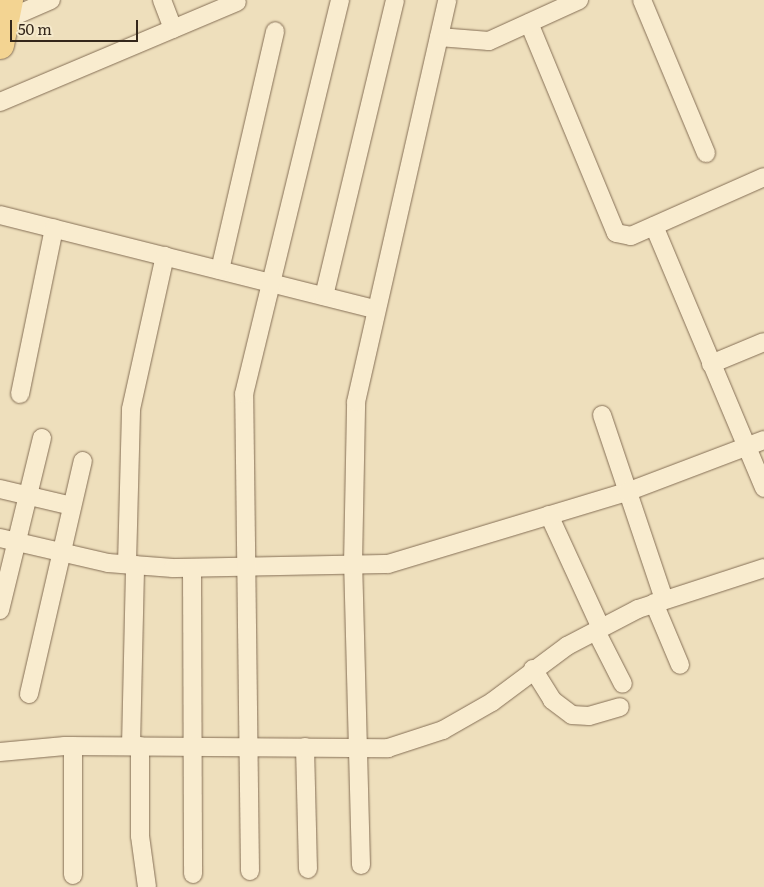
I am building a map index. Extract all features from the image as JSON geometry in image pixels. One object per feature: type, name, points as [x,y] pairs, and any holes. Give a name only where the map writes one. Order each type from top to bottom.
[{"type":"street","points":[[5,22],[51,0]]},
{"type":"street","points":[[162,0],[174,29]]},
{"type":"street","points":[[250,871],[252,747],[245,568],[244,394],[340,0]]},
{"type":"street","points":[[324,296],[395,0]]},
{"type":"street","points":[[361,865],[352,565],[356,402],[375,309],[447,0]]},
{"type":"street","points":[[439,37],[480,43],[579,0]]},
{"type":"street","points":[[642,0],[706,153]]},
{"type":"street","points":[[0,102],[237,2]]},
{"type":"street","points":[[529,23],[616,233],[631,236],[764,178]]},
{"type":"street","points":[[220,270],[275,31]]},
{"type":"street","points":[[0,215],[375,309]]},
{"type":"street","points":[[654,226],[764,488]]},
{"type":"street","points":[[20,394],[54,228]]},
{"type":"street","points":[[147,887],[140,836],[136,746],[131,565],[131,409],[165,256]]},
{"type":"street","points":[[711,364],[764,342]]},
{"type":"street","points":[[602,415],[680,665]]},
{"type":"street","points":[[0,610],[8,540],[26,496],[42,438]]},
{"type":"street","points":[[8,540],[131,565],[245,568],[388,564],[627,492],[764,440]]},
{"type":"street","points":[[29,694],[83,461]]},
{"type":"street","points":[[0,489],[72,506]]},
{"type":"street","points":[[549,515],[623,684]]},
{"type":"street","points":[[192,568],[191,746],[193,874]]},
{"type":"street","points":[[0,752],[73,746],[388,748],[443,730],[492,702],[533,669],[599,629],[659,601],[764,568]]},
{"type":"street","points":[[533,669],[552,700],[572,715],[589,716],[620,707]]},
{"type":"street","points":[[73,746],[73,875]]},
{"type":"street","points":[[305,747],[308,869]]}]
